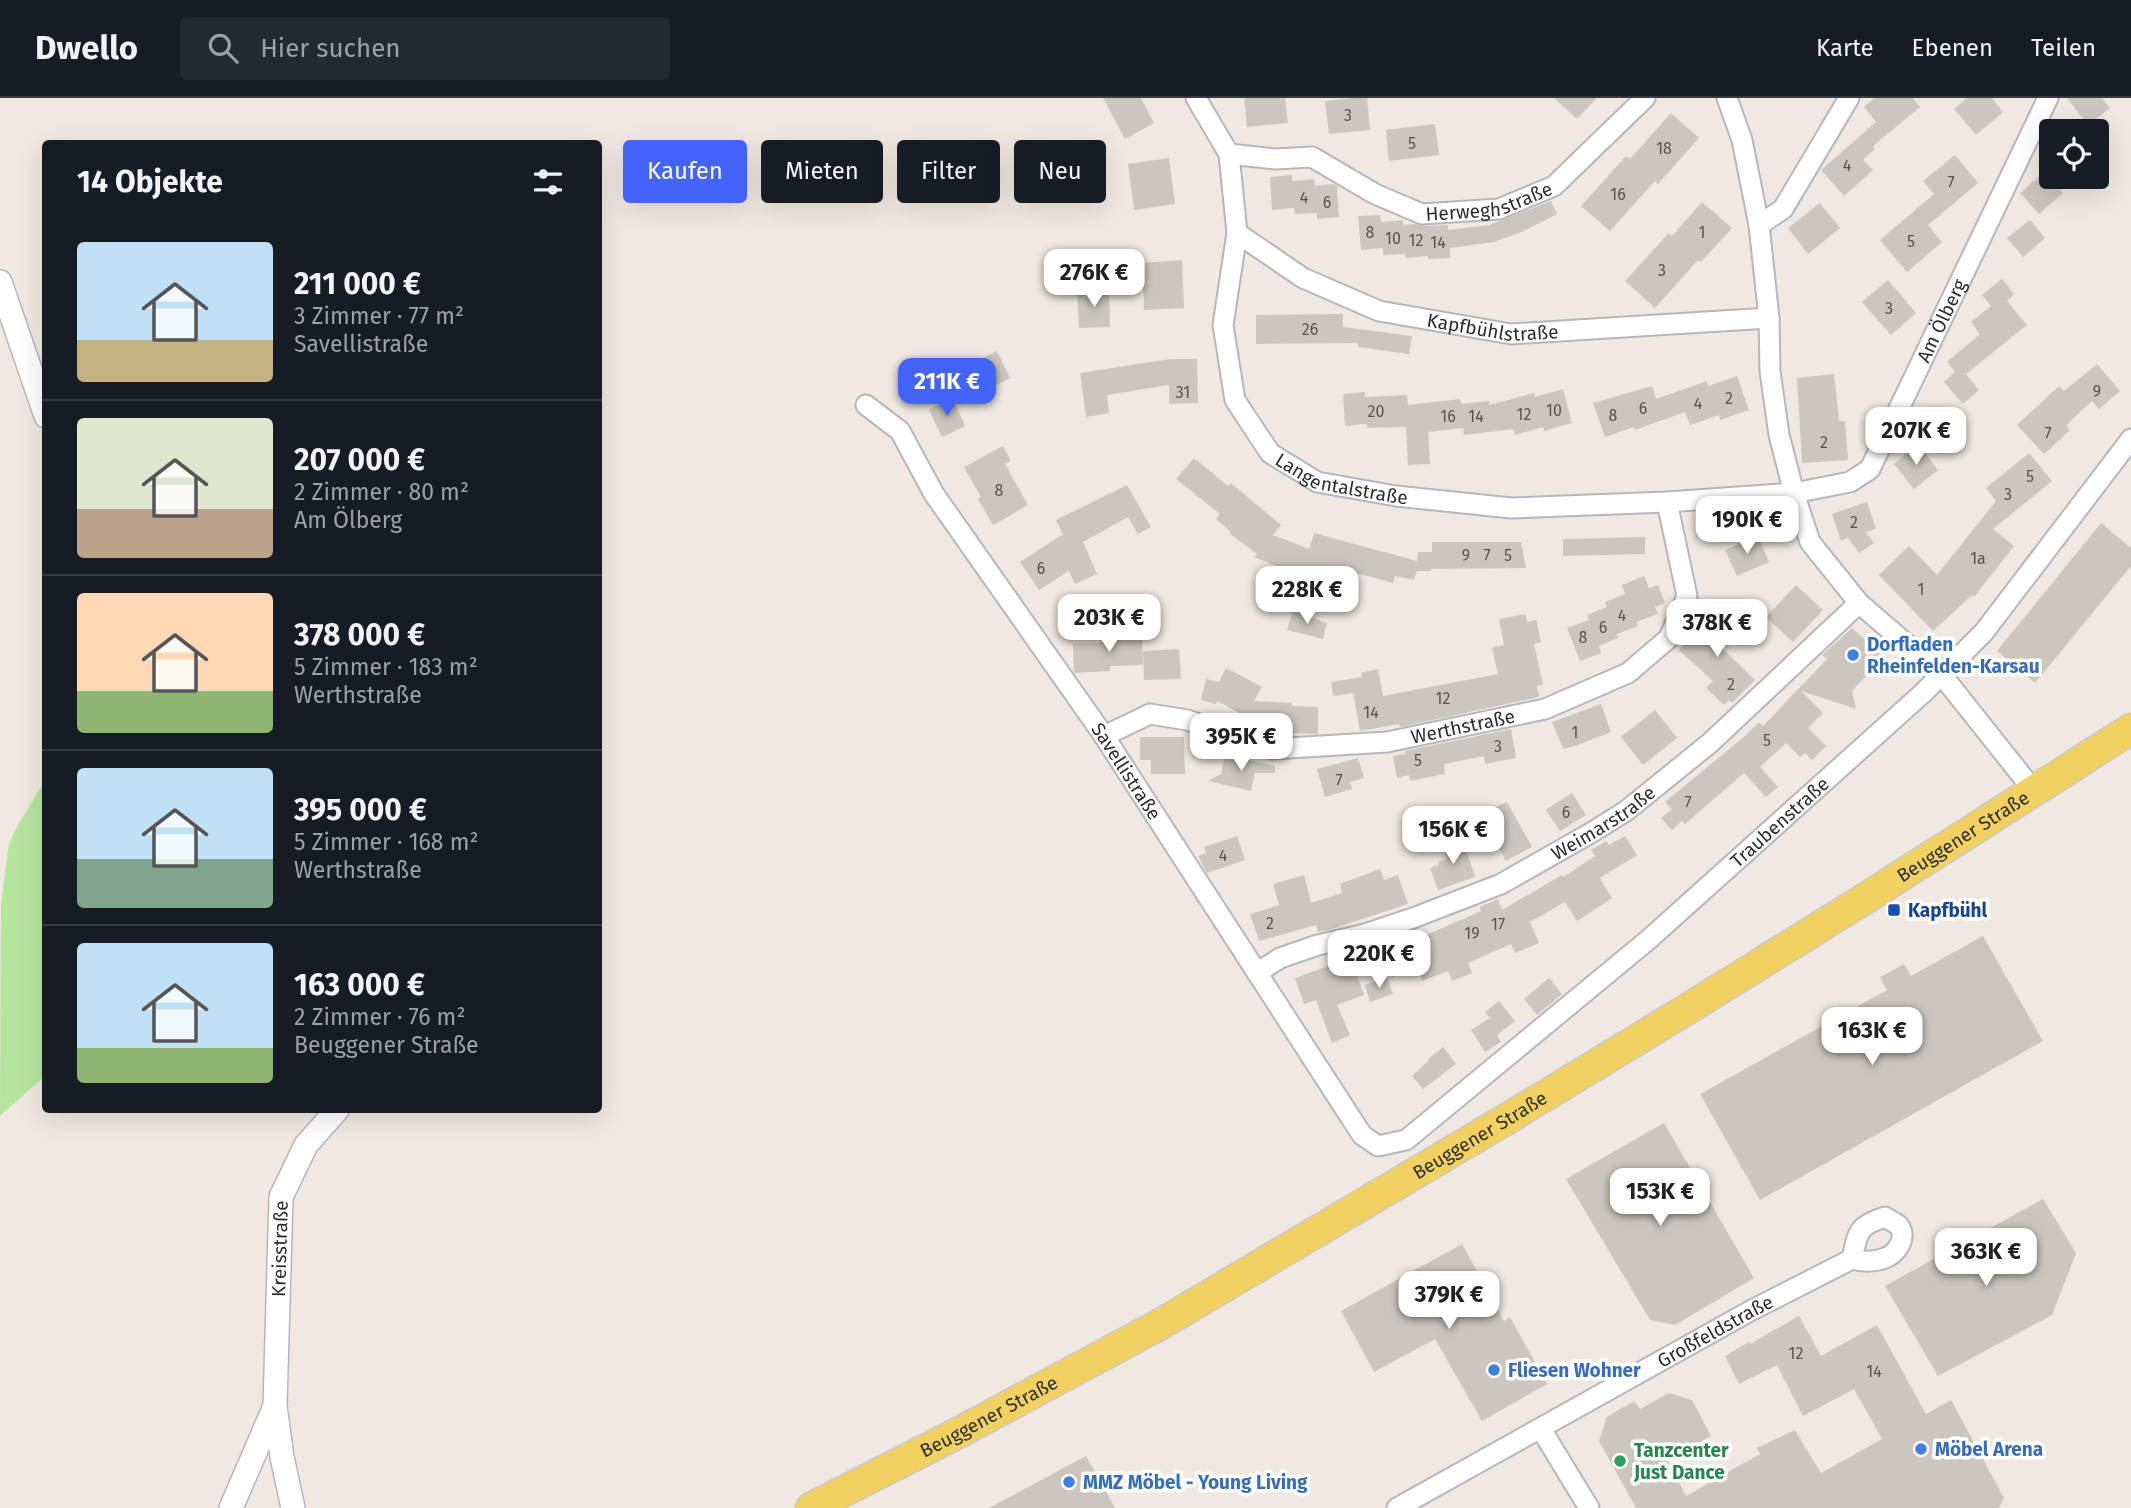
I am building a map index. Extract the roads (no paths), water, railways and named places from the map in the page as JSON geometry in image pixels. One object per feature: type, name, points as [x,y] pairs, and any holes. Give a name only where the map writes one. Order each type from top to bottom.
[{"type":"main road","name":"Beuggener Straße","points":[[811,1508],[958,1433],[1171,1318],[1528,1106],[1847,910],[2131,729]]},
{"type":"street","name":"Langentalstraße","points":[[1196,98],[1229,154],[1237,233],[1223,325],[1235,400],[1270,453],[1317,482],[1396,496],[1511,508],[1667,502],[1794,493]]},
{"type":"street","name":"Herweghstraße","points":[[1229,154],[1275,159],[1312,157],[1375,194],[1422,214],[1499,209],[1554,186],[1645,98]]},
{"type":"street","points":[[1727,98],[1742,140],[1759,225],[1779,435],[1810,542],[1858,603],[1941,674],[2034,791]]},
{"type":"street","points":[[1759,225],[1783,209],[1849,98]]},
{"type":"street","name":"Am Ölberg","points":[[1794,493],[1850,482],[1870,469],[2048,98]]},
{"type":"street","name":"Kapfbühlstraße","points":[[1237,233],[1303,278],[1379,311],[1511,334],[1769,318]]},
{"type":"street","points":[[0,282],[42,404]]},
{"type":"street","name":"Savellistraße","points":[[866,405],[901,431],[934,494],[1104,736],[1362,1135],[1378,1146]]},
{"type":"street","name":"Traubenstraße","points":[[1378,1146],[1406,1140],[1648,940],[1941,674],[1984,632],[2131,439]]},
{"type":"street","name":"Werthstraße","points":[[1104,736],[1150,714],[1188,720],[1272,749],[1387,742],[1545,709],[1628,673],[1669,638],[1687,596],[1667,502]]},
{"type":"street","name":"Weimarstraße","points":[[1257,973],[1280,958],[1413,918],[1501,884],[1589,834],[1626,811],[1710,743],[1858,603]]},
{"type":"street","name":"Kreisstraße","points":[[293,1508],[275,1406],[281,1197],[306,1146],[334,1113]]},
{"type":"street","name":"Großfeldstraße","points":[[1397,1508],[1752,1310],[1852,1259]]},
{"type":"street","name":"Kreisstraße","points":[[231,1508],[275,1406]]},
{"type":"street","points":[[1541,1429],[1589,1508]]},
{"type":"place","name":"Dorfladen Rheinfelden-Karsau","points":[[1853,655]]},
{"type":"place","name":"Kapfbühl","points":[[1894,910]]},
{"type":"place","name":"Fliesen Wohner","points":[[1494,1370]]},
{"type":"place","name":"Möbel Arena","points":[[1921,1449]]},
{"type":"place","name":"Tanzcenter Just Dance","points":[[1620,1461]]},
{"type":"place","name":"MMZ Möbel - Young Living","points":[[1069,1482]]}]
